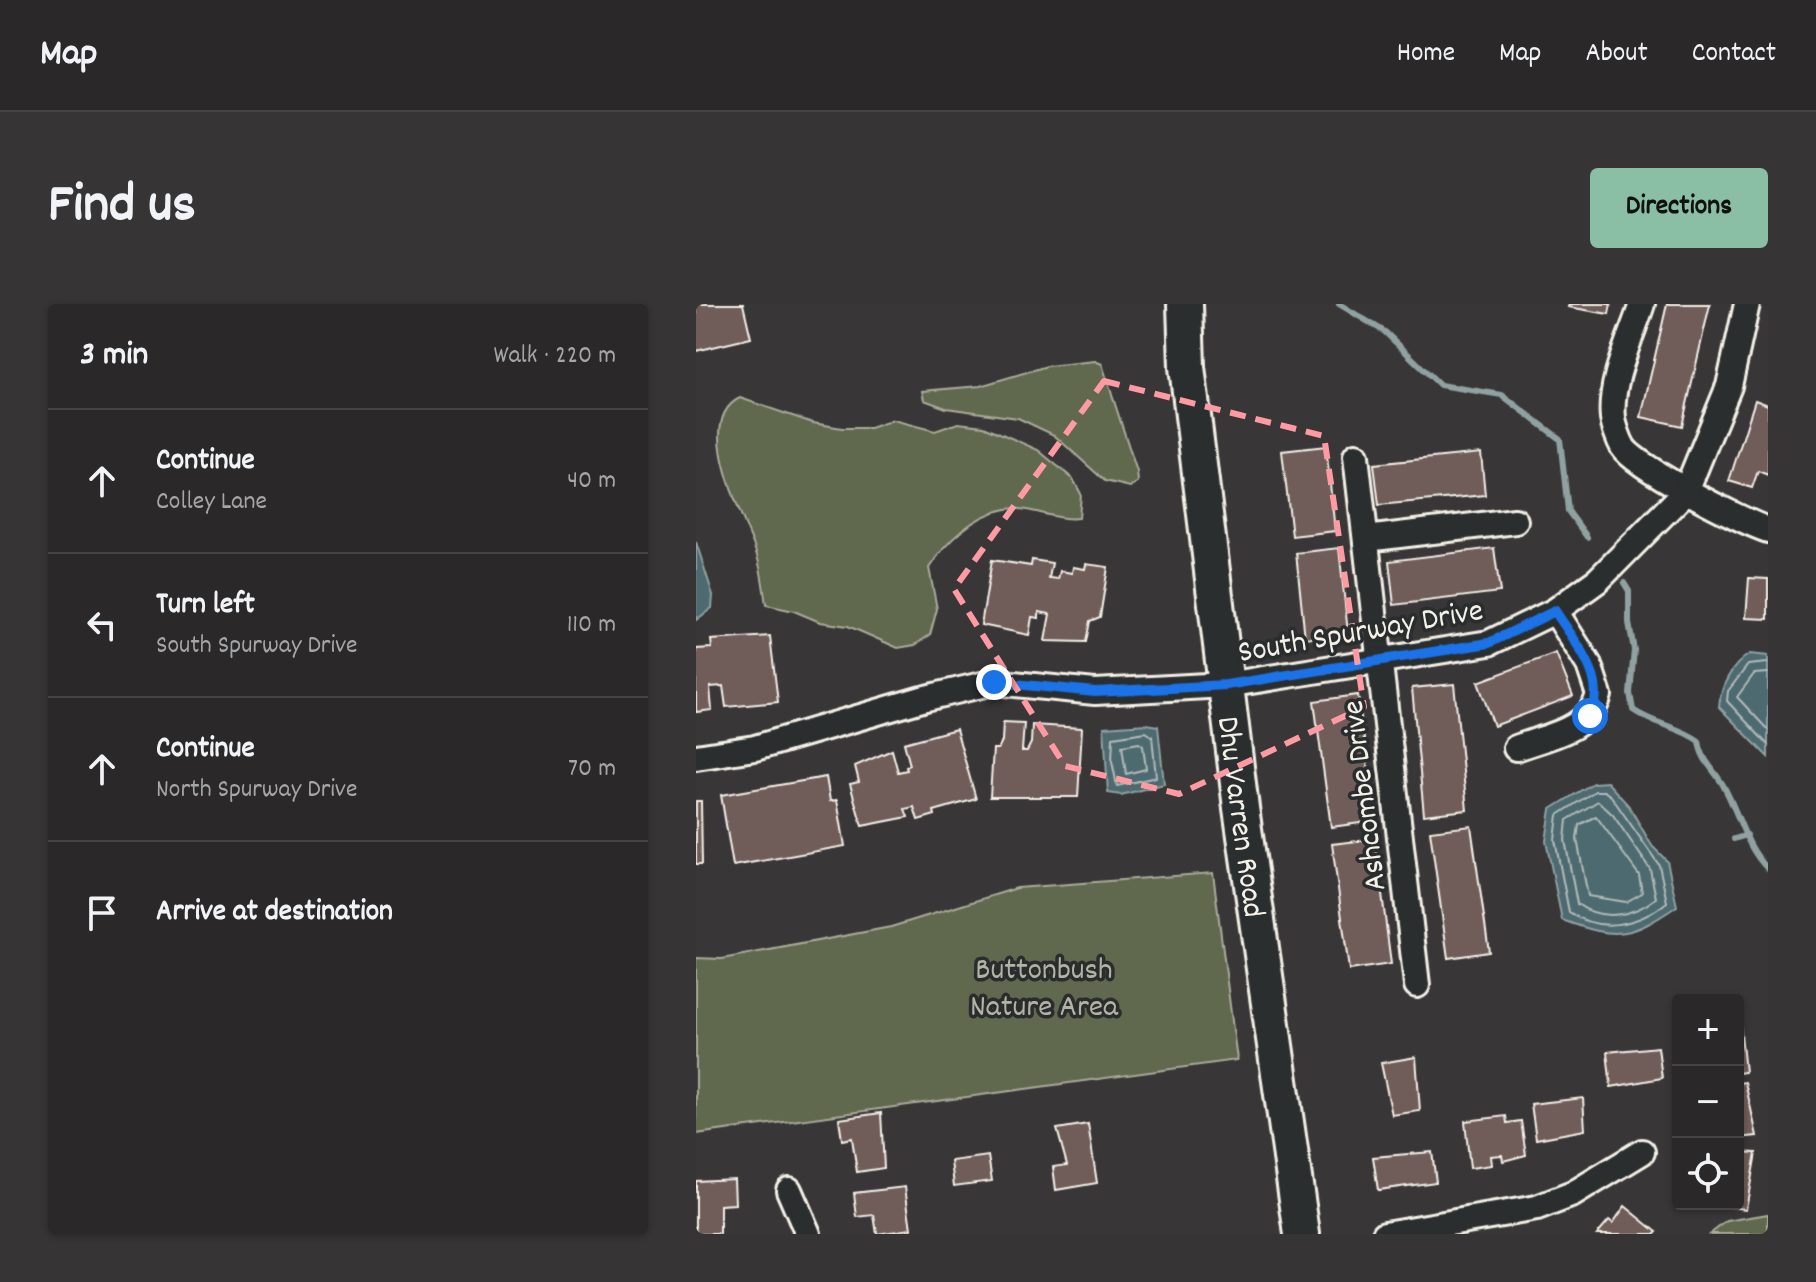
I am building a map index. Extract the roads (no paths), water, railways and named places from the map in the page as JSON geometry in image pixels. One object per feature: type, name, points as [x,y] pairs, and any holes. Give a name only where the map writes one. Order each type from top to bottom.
[{"type":"main road","name":"Dhu Varren Road","points":[[1185,304],[1187,367],[1226,685],[1302,1234]]},
{"type":"street","points":[[1642,304],[1614,392],[1613,419],[1624,450],[1686,491],[1737,519],[1768,530]]},
{"type":"street","name":"South Spurway Drive","points":[[696,757],[755,748],[922,699],[994,682],[1095,692],[1226,685],[1489,643],[1555,611],[1598,580],[1686,491],[1729,386],[1747,304]]},
{"type":"street","name":"Ashcombe Drive","points":[[1356,456],[1417,985]]},
{"type":"street","points":[[1366,539],[1515,521]]},
{"type":"street","points":[[1516,748],[1575,726],[1590,716],[1599,695],[1589,665],[1555,611]]},
{"type":"street","points":[[1385,1234],[1537,1208],[1573,1194],[1642,1152]]},
{"type":"street","points":[[789,1190],[808,1234]]},
{"type":"water","points":[[696,542],[713,595],[712,608],[696,620]]},
{"type":"water","points":[[1750,654],[1768,656],[1768,757],[1719,707],[1728,677]]},
{"type":"water","points":[[1158,726],[1164,784],[1121,795],[1108,793],[1104,727]]},
{"type":"water","points":[[1607,782],[1629,806],[1652,846],[1667,861],[1677,906],[1634,930],[1610,933],[1562,920],[1546,841],[1551,809],[1593,783]]},
{"type":"waterway","points":[[1339,304],[1385,332],[1440,385],[1502,395],[1560,439],[1568,511],[1587,537]]},
{"type":"waterway","points":[[1624,583],[1629,591],[1629,623],[1634,650],[1630,693],[1633,710],[1699,741],[1702,754],[1729,796],[1748,840],[1768,869]]},
{"type":"waterway","points":[[1734,839],[1747,835]]},
{"type":"park label","name":"Buttonbush Nature Area","points":[[1044,986]]}]
